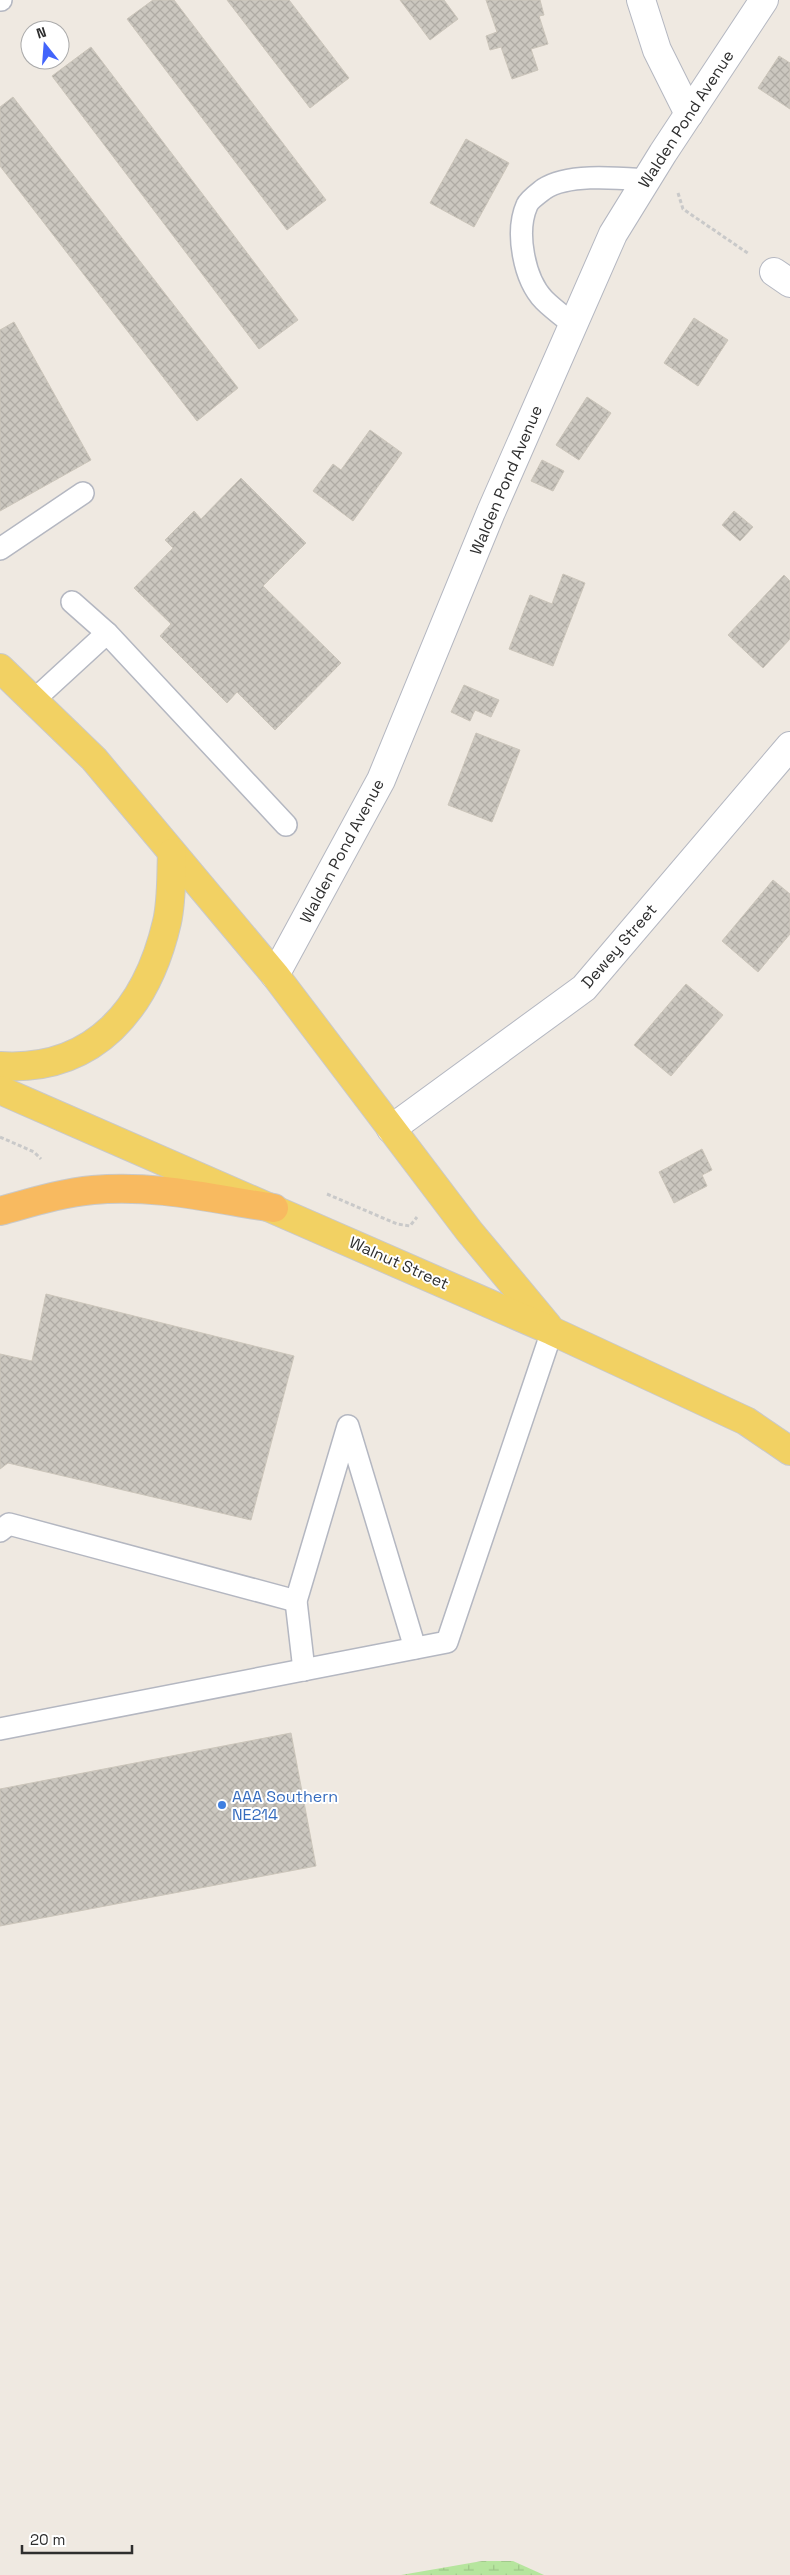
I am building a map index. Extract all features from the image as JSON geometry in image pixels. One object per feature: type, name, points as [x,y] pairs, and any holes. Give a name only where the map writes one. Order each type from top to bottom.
[{"type":"highway","points":[[0,1211],[66,1194],[122,1188],[154,1189],[274,1208]]},
{"type":"main road","points":[[0,668],[94,759],[275,976],[469,1232],[552,1331]]},
{"type":"main road","points":[[0,1066],[42,1064],[69,1057],[93,1046],[121,1020],[142,991],[157,957],[168,920],[172,853]]},
{"type":"main road","name":"Walnut Street","points":[[0,1090],[552,1331],[746,1421],[790,1451]]},
{"type":"street","points":[[641,0],[657,50],[689,114]]},
{"type":"street","name":"Walden Pond Avenue","points":[[275,976],[381,780],[491,512],[613,234],[663,152],[764,0]]},
{"type":"street","name":"Dewey Street","points":[[391,1129],[584,988],[790,746]]},
{"type":"lane","points":[[574,325],[543,299],[526,265],[521,239],[527,204],[544,189],[566,182],[590,179],[646,180]]},
{"type":"lane","points":[[0,549],[82,494]]},
{"type":"lane","points":[[72,602],[107,634],[286,825]]},
{"type":"lane","points":[[34,700],[107,634]]},
{"type":"lane","points":[[0,1730],[448,1642],[552,1331]]},
{"type":"lane","points":[[304,1670],[296,1601],[348,1426],[415,1648]]},
{"type":"lane","points":[[0,1530],[9,1524],[296,1601]]},
{"type":"path","points":[[663,152],[683,209],[782,278]]},
{"type":"path","points":[[0,1138],[34,1152],[41,1159]]},
{"type":"green space","points":[[482,2561],[513,2561],[544,2575],[401,2575]]},
{"type":"building","points":[[153,0],[174,0],[326,200],[287,230],[127,19]]},
{"type":"building","points":[[227,0],[289,0],[349,78],[310,108]]},
{"type":"building","points":[[400,0],[444,0],[458,19],[430,40]]},
{"type":"building","points":[[486,0],[540,0],[544,15],[539,16],[548,44],[531,49],[538,70],[512,79],[501,47],[490,50],[486,36],[497,32]]},
{"type":"building","points":[[91,47],[298,320],[259,349],[52,76],[60,70],[70,70],[70,63]]},
{"type":"building","points":[[779,56],[790,63],[790,109],[758,88]]},
{"type":"building","points":[[13,97],[238,388],[197,421],[0,166],[0,107]]},
{"type":"building","points":[[466,139],[509,163],[474,227],[430,203]]},
{"type":"building","points":[[694,318],[728,340],[698,386],[664,363]]},
{"type":"building","points":[[14,322],[91,460],[0,511],[0,330]]},
{"type":"building","points":[[587,397],[611,413],[579,460],[556,445]]},
{"type":"building","points":[[370,430],[402,453],[353,521],[313,491],[333,464],[341,470]]},
{"type":"building","points":[[542,460],[564,471],[553,491],[531,481]]},
{"type":"building","points":[[241,478],[306,543],[263,586],[341,663],[275,730],[237,692],[227,703],[160,636],[171,624],[134,588],[173,548],[165,540],[194,511],[201,519]]},
{"type":"building","points":[[734,511],[753,527],[740,541],[722,525]]},
{"type":"building","points":[[563,574],[585,583],[553,666],[509,649],[530,595],[552,604]]},
{"type":"building","points":[[784,575],[790,581],[790,639],[763,668],[728,635]]},
{"type":"building","points":[[464,685],[499,700],[491,717],[475,710],[470,721],[451,712]]},
{"type":"building","points":[[476,733],[520,750],[492,822],[448,805]]},
{"type":"building","points":[[773,880],[790,894],[790,934],[758,972],[722,941]]},
{"type":"building","points":[[686,984],[723,1015],[671,1076],[634,1045]]},
{"type":"building","points":[[702,1149],[712,1170],[702,1175],[707,1186],[674,1203],[659,1172]]},
{"type":"building","points":[[46,1294],[294,1356],[251,1520],[8,1463],[0,1469],[0,1354],[32,1361]]},
{"type":"building","points":[[291,1733],[316,1866],[0,1926],[0,1789]]},
{"type":"place","name":"AAA Southern NE214","points":[[222,1805]]}]
